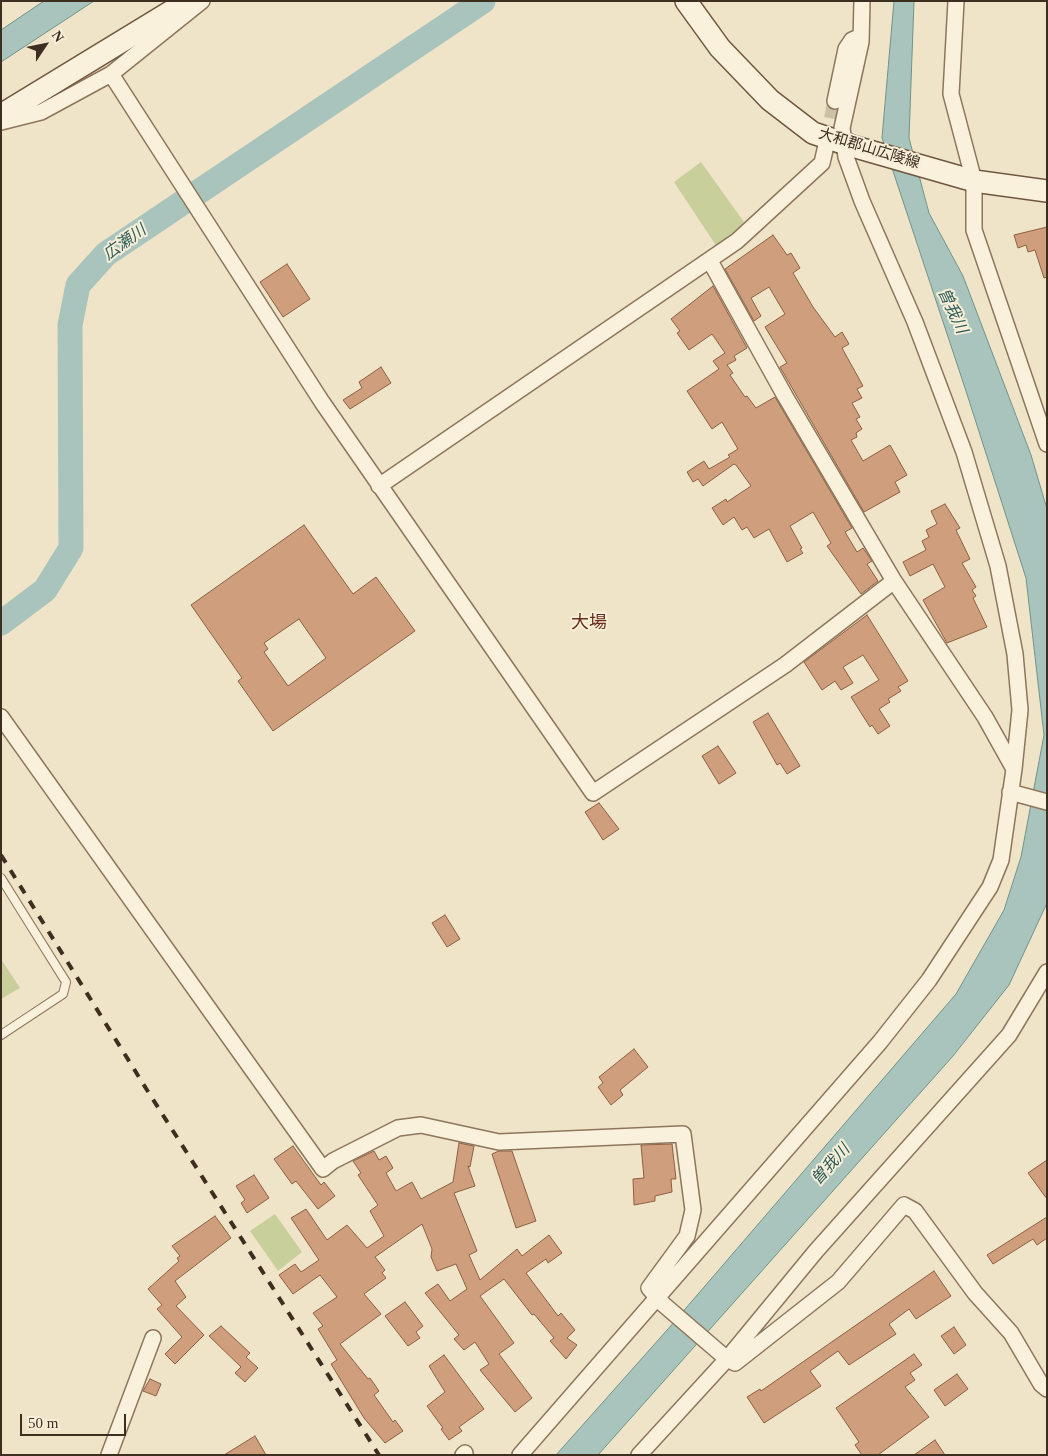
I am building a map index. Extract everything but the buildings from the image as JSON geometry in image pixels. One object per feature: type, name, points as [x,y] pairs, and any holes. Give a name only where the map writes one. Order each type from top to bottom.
[{"type":"main road","points":[[1,114],[188,1]]},
{"type":"main road","name":"大和郡山広陵線","points":[[686,1],[720,48],[770,100],[813,132],[840,143],[966,178],[1047,191]]},
{"type":"street","points":[[1,122],[41,112],[111,74],[202,1]]},
{"type":"street","points":[[520,1455],[660,1301],[880,1042],[929,980],[990,887],[1001,860],[1014,794],[1014,769],[1020,710],[1015,654],[998,566],[960,443],[915,322],[862,201],[840,143],[861,36],[862,1]]},
{"type":"street","points":[[956,1],[951,94],[974,230],[1047,444]]},
{"type":"street","points":[[835,101],[846,49],[852,40],[861,36]]},
{"type":"street","points":[[111,74],[285,346],[379,486],[594,794],[785,666],[894,582]]},
{"type":"street","points":[[379,486],[674,283],[710,261],[737,240],[822,163],[840,143]]},
{"type":"street","points":[[710,261],[785,396],[894,582],[985,716],[1014,769]]},
{"type":"street","points":[[1,717],[323,1169],[333,1161],[398,1128],[421,1125],[499,1142],[683,1134],[693,1210],[687,1236],[649,1288],[660,1301],[724,1356],[735,1363],[838,1282],[904,1205],[915,1212],[975,1293],[1011,1333],[1041,1384],[1047,1389]]},
{"type":"street","points":[[1014,794],[1047,802]]},
{"type":"street","points":[[639,1455],[816,1251],[1009,1035],[1047,972]]},
{"type":"street","points":[[109,1455],[153,1338]]},
{"type":"lane","points":[[1,878],[66,982],[63,994],[1,1035]]},
{"type":"green space","points":[[701,162],[744,222],[717,247],[674,182]]},
{"type":"green space","points":[[1,959],[20,988],[1,999]]},
{"type":"green space","points":[[275,1214],[302,1252],[278,1271],[250,1231]]},
{"type":"water","points":[[44,1],[94,1],[1,62],[1,30]]},
{"type":"water","name":"曽我川","points":[[894,1],[914,1],[909,138],[929,213],[963,276],[1031,455],[1047,509],[1047,903],[1009,985],[953,1056],[598,1455],[556,1455],[668,1329],[956,994],[1004,910],[1021,857],[1044,735],[1026,578],[882,138]]},
{"type":"waterway","name":"広瀬川","points":[[1,623],[45,590],[71,548],[70,325],[78,285],[106,254],[483,1]]},
{"type":"tunnel","points":[[827,141],[835,101]]},
{"type":"railway","points":[[1,855],[147,1090],[379,1455]]},
{"type":"district","name":"大場","points":[[589,623]]}]
